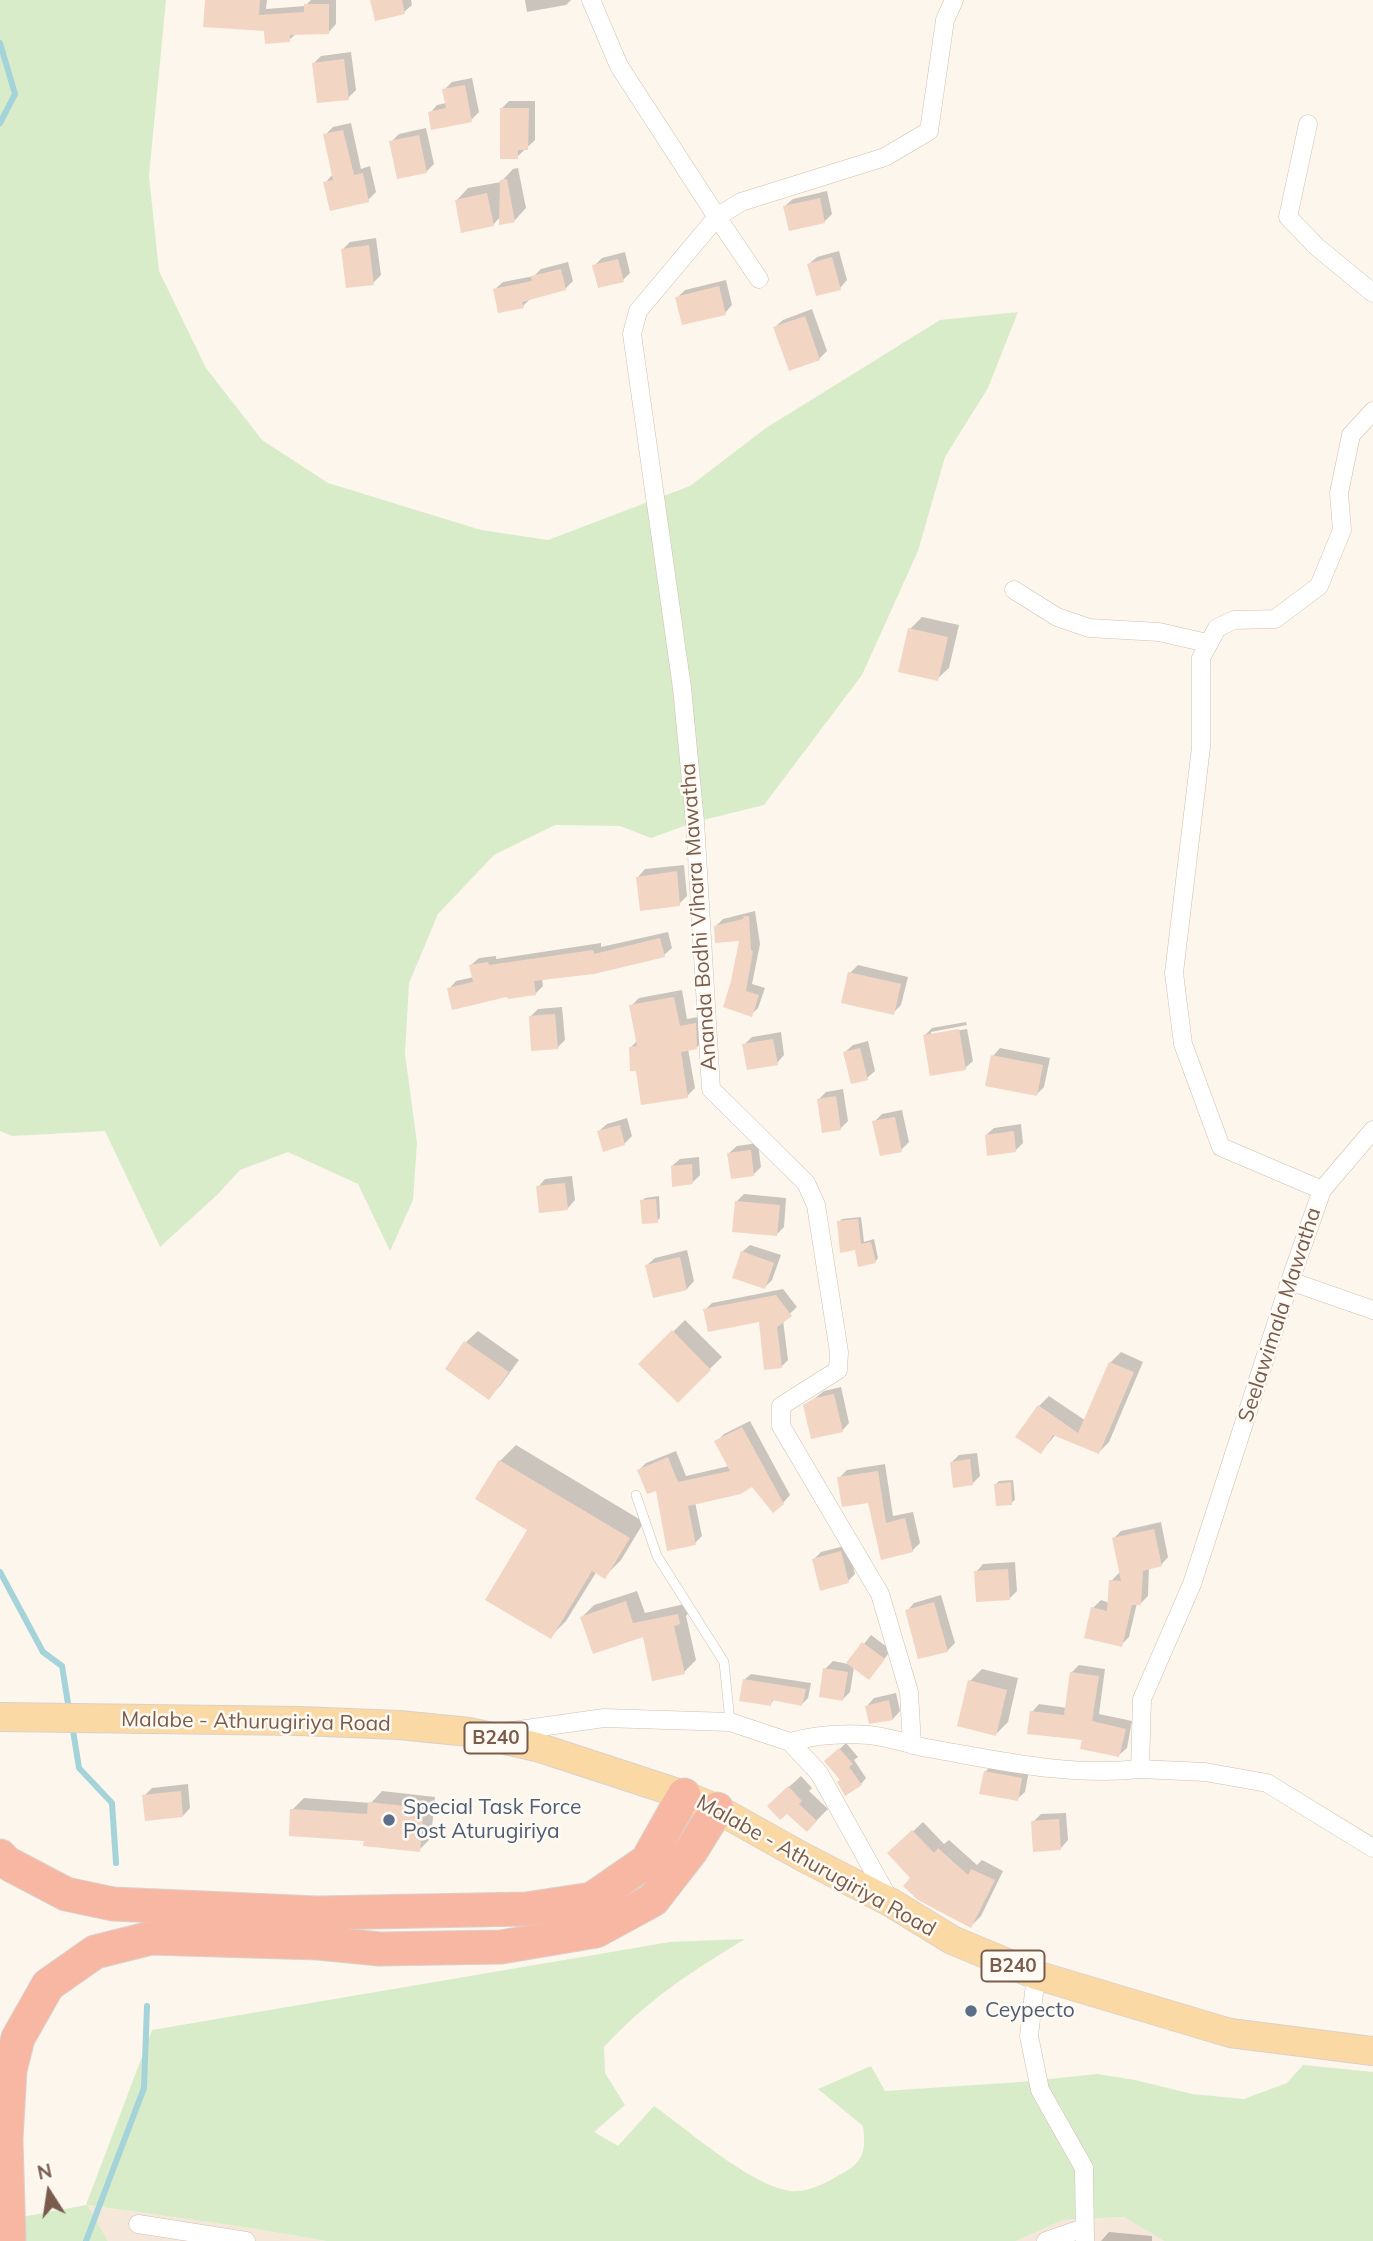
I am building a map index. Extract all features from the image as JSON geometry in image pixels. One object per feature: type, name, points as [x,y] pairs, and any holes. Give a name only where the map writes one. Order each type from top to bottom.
[{"type":"highway","points":[[0,1856],[7,1863],[66,1894],[113,1904],[317,1913],[526,1909],[592,1899],[647,1861],[684,1794]]},
{"type":"highway","points":[[9,2241],[6,2139],[10,2070],[18,2038],[48,1985],[95,1952],[152,1938],[318,1943],[380,1949],[501,1947],[596,1931],[653,1900],[691,1851],[717,1809]]},
{"type":"main road","name":"Malabe - Athurugiriya Road","points":[[0,1717],[300,1721],[399,1726],[484,1735],[537,1747],[684,1794],[717,1809],[890,1902],[951,1940],[1036,1975],[1230,2033],[1373,2051]]},
{"type":"street","points":[[591,0],[619,66],[759,279]]},
{"type":"street","points":[[717,217],[741,202],[886,157],[929,131],[945,20],[954,0]]},
{"type":"street","points":[[1308,124],[1288,217],[1317,247],[1373,293]]},
{"type":"street","name":"Ananda Bodhi Vihara Mawatha","points":[[717,217],[638,311],[632,334],[682,688],[695,822],[711,1089],[806,1182],[817,1205],[839,1352],[838,1370],[781,1406],[781,1426],[880,1594],[909,1692],[912,1745]]},
{"type":"street","points":[[1014,590],[1057,617],[1089,628],[1212,635],[1234,620],[1275,619],[1319,586],[1342,530],[1339,493],[1351,435],[1373,411]]},
{"type":"street","name":"Seelawimala Mawatha","points":[[1140,1769],[1142,1699],[1192,1584],[1322,1190],[1221,1147],[1183,1044],[1174,973],[1201,747],[1201,657],[1212,635]]},
{"type":"street","points":[[1322,1190],[1373,1130]]},
{"type":"street","points":[[1290,1281],[1373,1310]]},
{"type":"street","points":[[484,1735],[604,1718],[730,1722],[790,1742],[819,1773],[890,1902]]},
{"type":"street","points":[[790,1742],[813,1735],[870,1735],[1044,1769],[1205,1772],[1267,1783],[1373,1848]]},
{"type":"street","points":[[1036,1975],[1029,2036],[1040,2090],[1084,2168],[1084,2234],[1046,2241]]},
{"type":"street","points":[[138,2224],[246,2241]]},
{"type":"lane","points":[[636,1495],[657,1556],[724,1662],[730,1722]]},
{"type":"shaded area","points":[[86,2205],[237,2226],[326,2241],[108,2241]]},
{"type":"shaded area","points":[[1124,2217],[1164,2241],[1016,2241],[1063,2220]]},
{"type":"green space","points":[[0,0],[166,0],[149,176],[159,271],[206,368],[262,440],[328,483],[481,530],[548,540],[690,486],[766,428],[940,320],[1018,312],[988,388],[945,457],[918,551],[862,675],[764,805],[695,822],[651,838],[620,826],[555,825],[494,855],[438,914],[409,983],[405,1054],[417,1143],[413,1200],[390,1251],[358,1184],[288,1152],[240,1170],[160,1247],[105,1131],[12,1136],[0,1131]]},
{"type":"green space","points":[[745,1939],[670,1988],[636,2015],[604,2047],[605,2073],[625,2105],[594,2132],[618,2146],[654,2106],[738,2168],[774,2187],[797,2191],[823,2184],[849,2170],[862,2155],[863,2126],[818,2089],[871,2066],[885,2091],[1097,2074],[1192,2094],[1244,2099],[1287,2083],[1303,2065],[1373,2072],[1373,2241],[1164,2241],[1124,2217],[1063,2220],[1016,2241],[326,2241],[87,2205],[108,2241],[0,2241],[0,2221],[86,2205],[152,2030],[670,1942]]},
{"type":"building","points":[[205,0],[260,0],[259,15],[304,12],[304,4],[329,4],[329,34],[290,35],[290,42],[265,44],[264,31],[203,27]]},
{"type":"building","points":[[370,0],[402,0],[405,14],[375,21]]},
{"type":"building","points":[[344,59],[349,100],[317,103],[312,63]]},
{"type":"building","points":[[465,85],[472,122],[431,130],[428,112],[446,108],[442,89]]},
{"type":"building","points":[[500,108],[529,108],[528,150],[518,150],[518,159],[500,159]]},
{"type":"building","points":[[343,130],[354,175],[363,173],[369,202],[330,211],[323,182],[333,180],[323,134]]},
{"type":"building","points":[[419,135],[427,173],[397,179],[389,141]]},
{"type":"building","points":[[507,179],[515,222],[499,225],[500,180]]},
{"type":"building","points":[[487,193],[494,226],[461,233],[455,200]]},
{"type":"building","points":[[820,198],[825,223],[789,231],[783,206]]},
{"type":"building","points":[[369,245],[374,285],[346,288],[341,249]]},
{"type":"building","points":[[832,257],[841,290],[816,296],[807,264]]},
{"type":"building","points":[[618,259],[624,282],[598,288],[592,265]]},
{"type":"building","points":[[561,269],[566,290],[522,302],[524,308],[498,313],[493,289],[532,281],[531,276]]},
{"type":"building","points":[[719,286],[726,315],[682,325],[675,297]]},
{"type":"building","points":[[805,316],[820,360],[789,371],[773,327]]},
{"type":"building","points":[[908,628],[948,637],[938,681],[898,672]]},
{"type":"building","points":[[677,871],[680,906],[640,911],[636,877]]},
{"type":"building","points":[[744,916],[749,916],[753,951],[746,991],[759,995],[752,1017],[723,1007],[739,941],[715,943],[714,926],[743,919]]},
{"type":"building","points":[[660,938],[665,957],[594,974],[534,981],[536,995],[507,997],[452,1010],[447,988],[473,982],[469,965],[488,962],[489,965],[593,950],[594,954]]},
{"type":"building","points":[[848,972],[901,984],[894,1015],[841,1003]]},
{"type":"building","points":[[674,997],[680,1026],[696,1023],[697,1049],[681,1052],[688,1098],[641,1105],[636,1071],[630,1071],[629,1047],[637,1046],[629,1005]]},
{"type":"building","points":[[555,1014],[558,1049],[531,1051],[529,1016]]},
{"type":"building","points":[[959,1029],[966,1070],[930,1076],[923,1035]]},
{"type":"building","points":[[773,1039],[778,1065],[747,1070],[742,1044]]},
{"type":"building","points":[[860,1048],[868,1080],[851,1084],[843,1052]]},
{"type":"building","points":[[991,1055],[1043,1065],[1037,1096],[985,1086]]},
{"type":"building","points":[[836,1096],[841,1130],[822,1133],[817,1099]]},
{"type":"building","points":[[895,1117],[902,1152],[880,1156],[872,1121]]},
{"type":"building","points":[[620,1125],[625,1145],[603,1152],[597,1131]]},
{"type":"building","points":[[1014,1131],[1016,1152],[987,1156],[985,1135]]},
{"type":"building","points":[[751,1150],[754,1176],[731,1179],[727,1153]]},
{"type":"building","points":[[692,1164],[693,1184],[672,1187],[671,1166]]},
{"type":"building","points":[[565,1183],[568,1210],[539,1213],[536,1186]]},
{"type":"building","points":[[656,1199],[658,1223],[642,1224],[640,1200]]},
{"type":"building","points":[[735,1201],[780,1205],[777,1236],[732,1232]]},
{"type":"building","points":[[858,1219],[861,1244],[871,1242],[876,1263],[858,1267],[855,1250],[840,1253],[837,1221]]},
{"type":"building","points":[[741,1251],[774,1263],[765,1289],[732,1278]]},
{"type":"building","points":[[680,1257],[687,1290],[653,1298],[645,1265]]},
{"type":"building","points":[[776,1295],[792,1316],[777,1327],[782,1368],[764,1370],[759,1322],[708,1332],[703,1309]]},
{"type":"building","points":[[672,1330],[711,1370],[678,1403],[638,1364]]},
{"type":"building","points":[[464,1341],[509,1372],[489,1400],[445,1369]]},
{"type":"building","points":[[1109,1362],[1134,1372],[1099,1454],[1053,1435],[1041,1454],[1015,1437],[1038,1405],[1078,1433]]},
{"type":"building","points":[[834,1394],[843,1432],[811,1439],[803,1405],[815,1398]]},
{"type":"building","points":[[742,1427],[784,1504],[773,1513],[752,1487],[741,1494],[688,1506],[696,1545],[667,1551],[656,1491],[647,1494],[637,1470],[668,1457],[678,1482],[730,1471],[714,1441]]},
{"type":"building","points":[[970,1459],[973,1485],[953,1488],[950,1462]]},
{"type":"building","points":[[499,1460],[630,1538],[605,1579],[592,1571],[551,1639],[485,1600],[527,1530],[475,1499]]},
{"type":"building","points":[[878,1471],[886,1523],[905,1518],[913,1552],[881,1560],[868,1503],[842,1507],[837,1477]]},
{"type":"building","points":[[1011,1482],[1012,1505],[996,1506],[994,1484]]},
{"type":"building","points":[[1154,1529],[1162,1566],[1143,1571],[1141,1605],[1132,1605],[1122,1647],[1084,1638],[1091,1607],[1107,1611],[1109,1580],[1121,1581],[1112,1538]]},
{"type":"building","points":[[841,1551],[849,1583],[820,1591],[812,1559]]},
{"type":"building","points":[[1008,1569],[1010,1600],[976,1602],[974,1571]]},
{"type":"building","points":[[626,1601],[633,1623],[678,1614],[680,1624],[674,1626],[685,1674],[652,1681],[643,1637],[593,1654],[580,1617]]},
{"type":"building","points":[[934,1602],[948,1652],[918,1659],[905,1610]]},
{"type":"building","points":[[862,1642],[885,1659],[869,1680],[846,1663]]},
{"type":"building","points":[[823,1668],[848,1672],[843,1701],[819,1697]]},
{"type":"building","points":[[1070,1672],[1099,1676],[1092,1721],[1126,1729],[1119,1757],[1080,1749],[1082,1740],[1027,1734],[1030,1711],[1064,1715]]},
{"type":"building","points":[[743,1679],[806,1689],[802,1706],[772,1700],[771,1706],[739,1701]]},
{"type":"building","points":[[968,1680],[1007,1690],[996,1736],[957,1726]]},
{"type":"building","points":[[889,1700],[893,1720],[869,1724],[865,1706]]},
{"type":"building","points":[[839,1748],[853,1764],[849,1767],[862,1785],[845,1796],[837,1782],[840,1780],[824,1761]]},
{"type":"building","points":[[984,1771],[1022,1778],[1018,1801],[979,1794]]},
{"type":"building","points":[[788,1786],[802,1801],[799,1804],[817,1821],[807,1832],[787,1814],[780,1820],[767,1806]]},
{"type":"building","points":[[181,1791],[183,1817],[145,1821],[142,1795]]},
{"type":"building","points":[[368,1802],[424,1808],[420,1852],[363,1846],[364,1841],[289,1836],[290,1809],[367,1814]]},
{"type":"building","points":[[1059,1819],[1061,1850],[1033,1852],[1031,1821]]},
{"type":"building","points":[[912,1830],[934,1853],[938,1848],[968,1875],[971,1869],[995,1880],[971,1928],[918,1900],[903,1886],[910,1878],[887,1853]]},
{"type":"waterway","points":[[0,43],[15,94],[0,123]]},
{"type":"waterway","points":[[0,1572],[43,1652],[62,1666],[69,1710]]},
{"type":"waterway","points":[[72,1724],[79,1768],[112,1803],[116,1863]]},
{"type":"waterway","points":[[86,2241],[144,2088],[147,2006]]},
{"type":"place","name":"Special Task Force Post Aturugiriya","points":[[389,1820]]},
{"type":"place","name":"Ceypecto","points":[[971,2011]]}]
